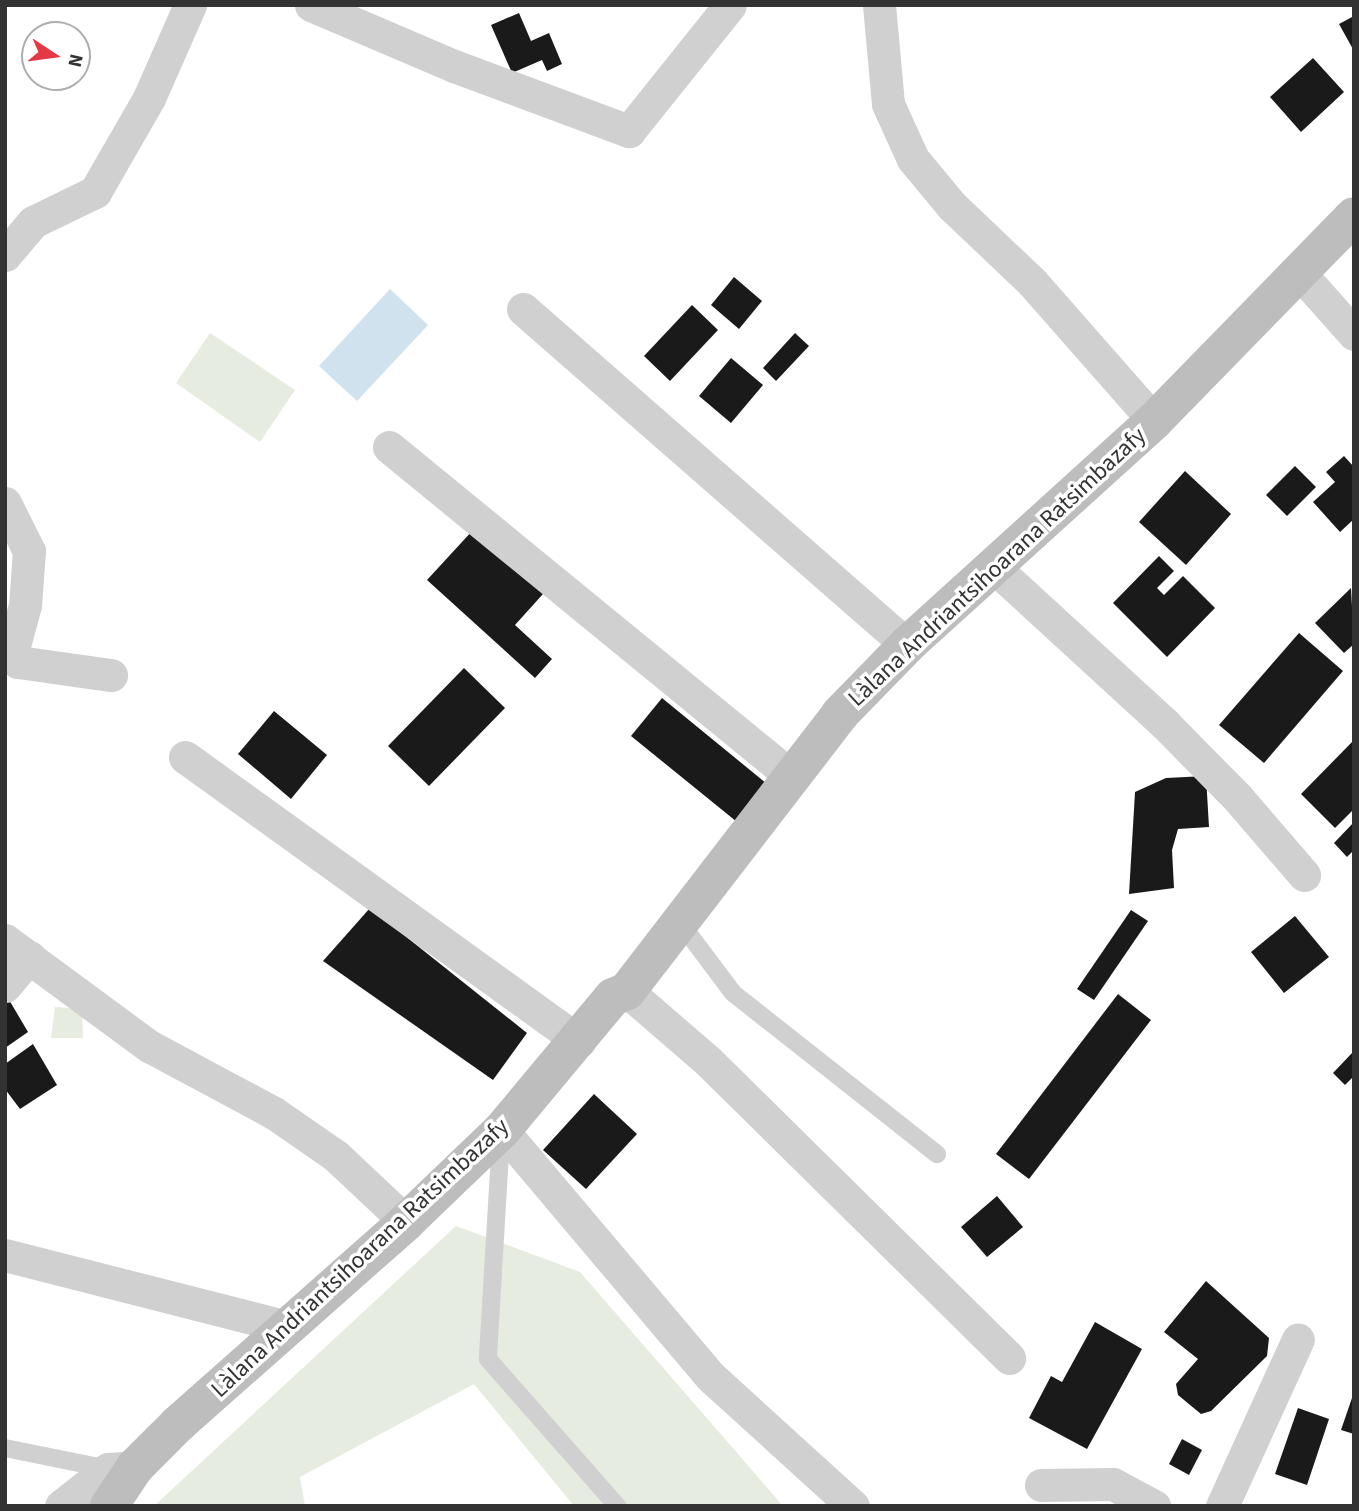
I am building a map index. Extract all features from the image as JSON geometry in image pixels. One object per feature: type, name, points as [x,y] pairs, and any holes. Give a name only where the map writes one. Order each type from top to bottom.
[{"type":"main road","name":"Làlana Andriantsihoarana Ratsimbazafy","points":[[117,1480],[391,1231],[406,1223],[502,1130],[579,1041],[612,997],[627,991],[840,714],[907,645],[996,569],[1154,421],[1297,270],[1354,216]]},
{"type":"street","points":[[5,255],[33,222],[95,192],[149,98],[190,5]]},
{"type":"street","points":[[311,5],[454,66],[629,131],[730,5]]},
{"type":"street","points":[[879,5],[888,104],[913,159],[952,206],[1032,282],[1154,421]]},
{"type":"street","points":[[1297,270],[1354,334]]},
{"type":"street","points":[[523,309],[907,645]]},
{"type":"street","points":[[389,447],[791,776]]},
{"type":"street","points":[[5,503],[29,551],[25,605],[11,657],[18,662],[111,675]]},
{"type":"street","points":[[996,569],[1165,724],[1237,797],[1304,875]]},
{"type":"street","points":[[185,757],[579,1041]]},
{"type":"street","points":[[5,986],[17,948],[149,1046],[305,1135],[336,1156],[406,1223]]},
{"type":"street","points":[[627,991],[708,1061],[1009,1358]]},
{"type":"street","points":[[502,1130],[711,1377],[853,1506]]},
{"type":"street","points":[[5,1255],[288,1327]]},
{"type":"street","points":[[1222,1506],[1298,1339]]},
{"type":"street","points":[[61,1506],[117,1480]]},
{"type":"street","points":[[1041,1485],[1113,1483],[1154,1506]]},
{"type":"lane","points":[[679,921],[733,993],[937,1154]]},
{"type":"lane","points":[[502,1130],[488,1359],[617,1506]]},
{"type":"lane","points":[[5,1448],[117,1480]]},
{"type":"shaded area","points":[[210,333],[295,390],[260,442],[176,383]]},
{"type":"shaded area","points":[[55,1007],[82,1009],[83,1038],[51,1038]]},
{"type":"shaded area","points":[[456,1226],[580,1272],[783,1506],[574,1506],[474,1384],[300,1477],[305,1506],[154,1506]]},
{"type":"water","points":[[390,289],[428,325],[357,401],[319,366]]},
{"type":"building","points":[[519,13],[531,41],[549,33],[562,64],[547,71],[542,60],[512,73],[491,25]]},
{"type":"building","points":[[1354,16],[1354,51],[1339,24]]},
{"type":"building","points":[[1313,58],[1344,92],[1301,132],[1270,97]]},
{"type":"building","points":[[734,277],[762,301],[739,329],[711,305]]},
{"type":"building","points":[[692,305],[718,330],[670,381],[644,356]]},
{"type":"building","points":[[795,333],[809,346],[776,381],[763,368]]},
{"type":"building","points":[[731,358],[763,385],[731,423],[699,396]]},
{"type":"building","points":[[1344,456],[1354,467],[1354,519],[1340,532],[1313,502],[1335,482],[1326,472]]},
{"type":"building","points":[[1295,466],[1316,487],[1287,516],[1266,495]]},
{"type":"building","points":[[1185,471],[1231,514],[1186,565],[1139,522]]},
{"type":"building","points":[[473,530],[543,594],[515,625],[552,659],[535,678],[427,580]]},
{"type":"building","points":[[1159,556],[1174,571],[1157,588],[1164,595],[1183,576],[1215,608],[1167,657],[1113,603]]},
{"type":"building","points":[[1351,588],[1354,644],[1344,653],[1315,623]]},
{"type":"building","points":[[1299,633],[1343,671],[1264,763],[1219,725]]},
{"type":"building","points":[[464,668],[505,708],[429,786],[388,746]]},
{"type":"building","points":[[662,698],[772,788],[742,826],[631,736]]},
{"type":"building","points":[[274,711],[327,755],[291,799],[238,754]]},
{"type":"building","points":[[1354,740],[1354,809],[1335,828],[1301,794]]},
{"type":"building","points":[[1206,776],[1209,827],[1178,829],[1172,850],[1174,888],[1129,894],[1135,792],[1166,778]]},
{"type":"building","points":[[1354,822],[1354,850],[1347,857],[1334,843]]},
{"type":"building","points":[[370,908],[527,1033],[493,1080],[323,961]]},
{"type":"building","points":[[1131,910],[1148,921],[1094,1000],[1077,989]]},
{"type":"building","points":[[1295,916],[1329,957],[1284,993],[1251,952]]},
{"type":"building","points":[[5,993],[28,1032],[5,1048]]},
{"type":"building","points":[[1118,994],[1151,1020],[1029,1179],[996,1154]]},
{"type":"building","points":[[33,1044],[57,1085],[20,1109],[5,1089],[5,1064]]},
{"type":"building","points":[[1352,1053],[1354,1076],[1345,1085],[1333,1073]]},
{"type":"building","points":[[594,1094],[637,1134],[586,1189],[543,1150]]},
{"type":"building","points":[[997,1196],[1023,1227],[987,1257],[961,1227]]},
{"type":"building","points":[[1206,1281],[1269,1338],[1267,1356],[1211,1411],[1201,1414],[1178,1395],[1176,1384],[1198,1359],[1164,1332]]},
{"type":"building","points":[[1095,1322],[1142,1349],[1087,1449],[1029,1418],[1051,1376],[1062,1382]]},
{"type":"building","points":[[1354,1395],[1354,1434],[1341,1430]]},
{"type":"building","points":[[1298,1408],[1329,1419],[1307,1485],[1275,1474]]},
{"type":"building","points":[[1182,1439],[1202,1450],[1189,1475],[1169,1464]]}]
